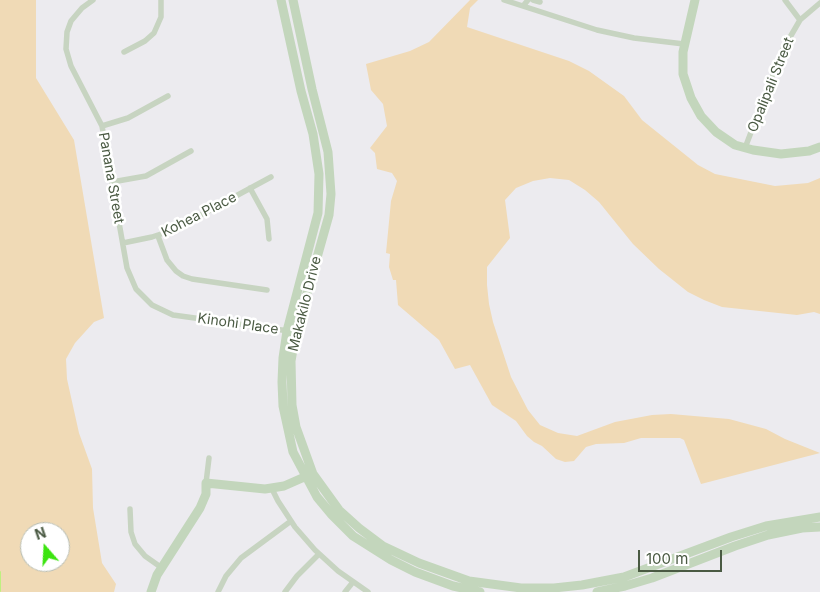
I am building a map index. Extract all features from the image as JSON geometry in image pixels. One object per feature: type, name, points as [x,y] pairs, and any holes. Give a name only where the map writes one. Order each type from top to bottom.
[{"type":"main road","name":"Makakilo Drive","points":[[281,0],[317,154],[320,194],[318,213],[282,382],[283,406],[293,452],[309,475],[317,497],[353,536],[391,560],[415,572],[480,592]]},
{"type":"main road","name":"Makakilo Drive","points":[[292,331],[329,215],[331,194],[328,152],[293,0]]},
{"type":"main road","points":[[696,0],[684,44],[683,74],[691,98],[701,116],[716,132],[735,145],[746,148],[781,154],[809,152],[820,147]]},
{"type":"main road","points":[[301,92],[312,89]]},
{"type":"main road","points":[[151,592],[157,575],[203,503],[206,483],[272,489],[309,475]]},
{"type":"main road","name":"Makakilo Drive","points":[[467,587],[582,588],[624,576],[766,526],[820,517]]},
{"type":"main road","points":[[597,592],[652,578],[734,546],[768,535],[802,528],[820,527]]},
{"type":"street","name":"Panana Street","points":[[93,0],[82,8],[71,21],[67,32],[66,50],[71,66],[102,126],[129,275],[141,295],[158,309],[180,316]]},
{"type":"street","points":[[124,52],[145,41],[154,32],[161,17],[162,0]]},
{"type":"street","points":[[504,0],[596,30],[634,38],[684,44]]},
{"type":"street","points":[[523,6],[528,0]]},
{"type":"street","points":[[785,0],[800,20]]},
{"type":"street","name":"Opalipali Street","points":[[746,148],[782,51],[800,20],[820,3]]},
{"type":"street","points":[[102,126],[131,117],[168,96]]},
{"type":"street","points":[[112,182],[146,176],[192,151]]},
{"type":"street","name":"Kohea Place","points":[[123,243],[158,236],[183,225],[271,177]]},
{"type":"street","points":[[250,188],[267,219],[270,239]]},
{"type":"street","points":[[158,236],[167,260],[176,271],[184,276],[192,279],[267,290]]},
{"type":"street","name":"Kinohi Place","points":[[180,316],[292,331]]},
{"type":"street","points":[[206,483],[209,458]]},
{"type":"street","points":[[272,489],[291,521],[319,554],[338,571],[368,592]]},
{"type":"street","points":[[130,508],[131,532],[135,544],[145,556],[162,568]]},
{"type":"street","points":[[218,592],[226,576],[241,558],[291,521]]},
{"type":"street","points":[[285,592],[297,576],[319,554]]},
{"type":"street","points":[[345,592],[353,582]]},
{"type":"shaded area","points":[[0,0],[36,0],[36,78],[74,140],[104,318],[94,322],[75,343],[66,359],[67,379],[79,433],[92,469],[93,508],[102,563],[116,584],[114,592],[0,592]]},
{"type":"shaded area","points":[[470,0],[478,0],[470,8],[467,27],[569,61],[589,71],[624,96],[642,120],[698,165],[715,174],[775,186],[808,183],[820,178],[820,314],[814,312],[797,315],[722,307],[688,292],[659,269],[633,244],[599,202],[569,180],[550,178],[533,181],[516,188],[505,200],[510,238],[487,267],[487,285],[493,322],[511,377],[528,410],[540,425],[558,433],[577,436],[615,422],[652,415],[671,414],[729,419],[766,429],[820,453],[701,484],[684,440],[680,438],[641,438],[624,443],[596,444],[586,447],[574,461],[565,462],[556,459],[527,436],[516,421],[492,405],[470,365],[455,369],[439,340],[398,305],[396,280],[393,280],[389,267],[390,254],[386,253],[391,201],[397,181],[392,173],[377,169],[375,153],[370,148],[387,126],[383,104],[371,90],[366,64],[410,51],[429,42]]},
{"type":"waterway","points":[[0,572],[0,591]]}]
